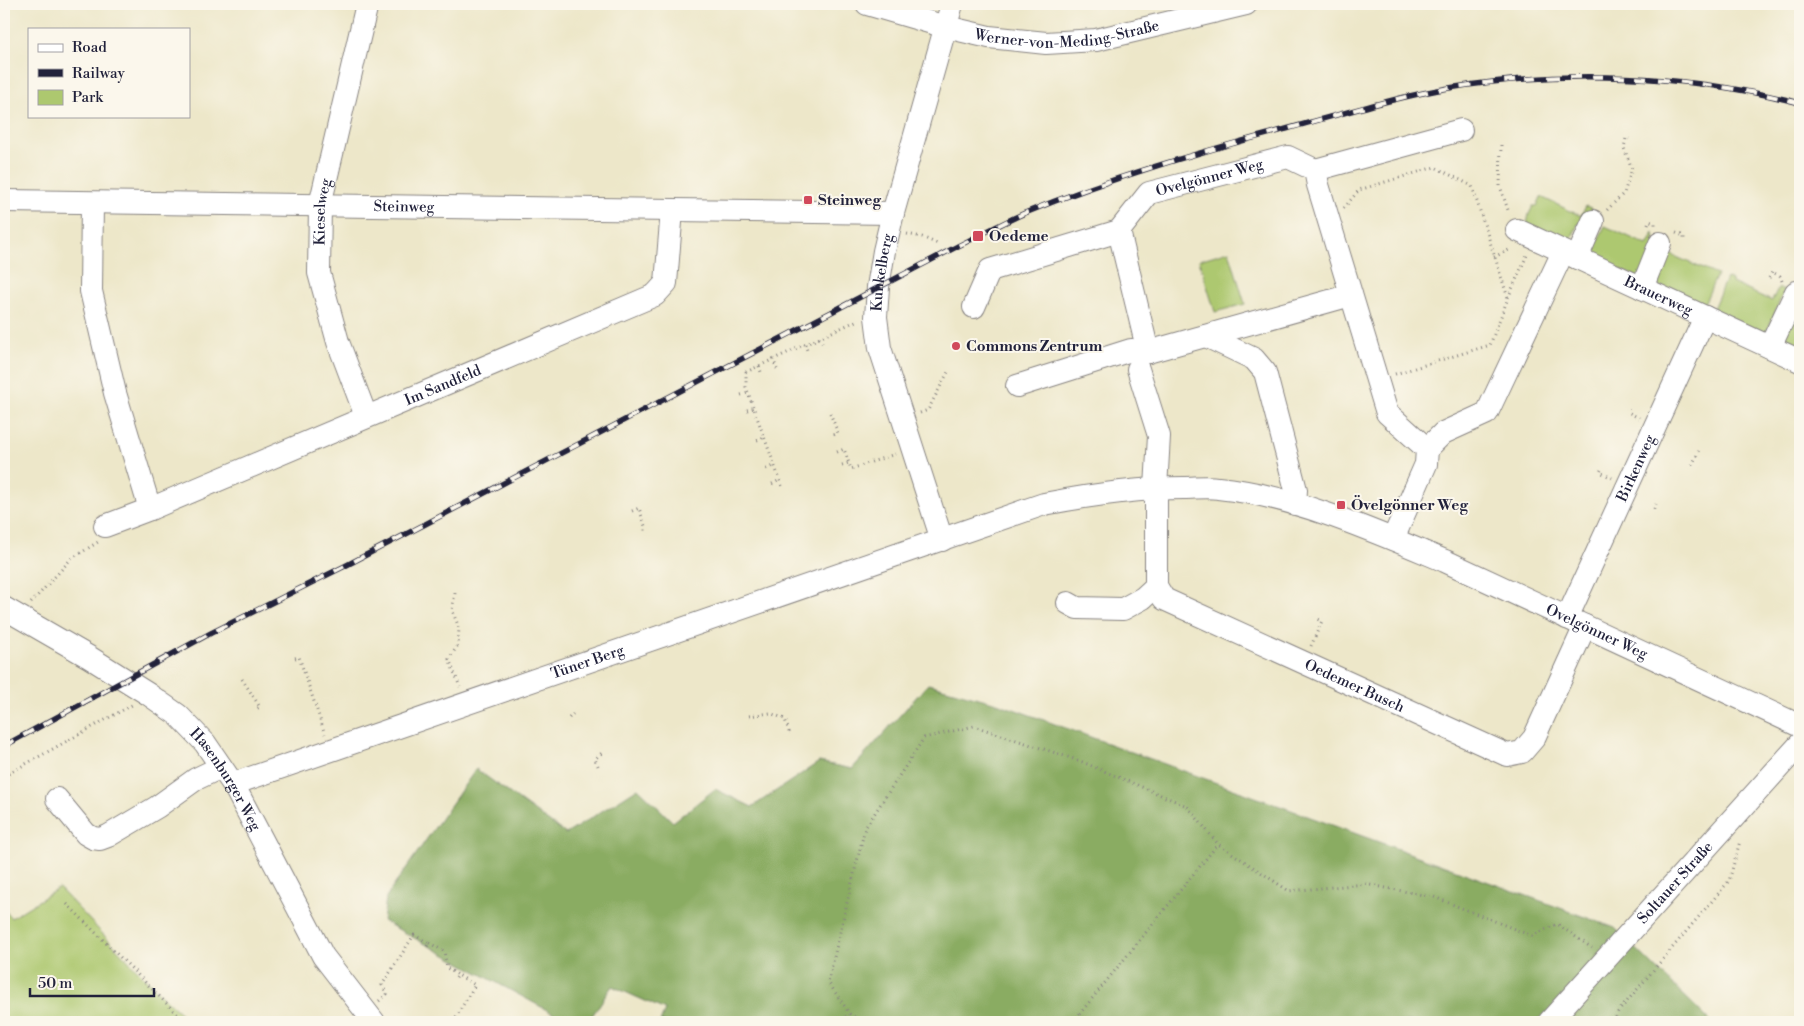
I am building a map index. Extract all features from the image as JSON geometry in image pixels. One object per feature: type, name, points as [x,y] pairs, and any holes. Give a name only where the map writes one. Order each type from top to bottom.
[{"type":"street","name":"Kieselweg","points":[[366,416],[338,342],[319,272],[320,205],[367,4]]},
{"type":"street","name":"Werner-von-Meding-Straße","points":[[867,4],[946,27],[990,37],[1046,43],[1096,40],[1219,7],[1246,4]]},
{"type":"street","name":"Kunkelberg","points":[[942,540],[880,348],[877,311],[878,287],[891,222],[952,4]]},
{"type":"street","points":[[1427,449],[1387,413],[1315,170],[1462,130]]},
{"type":"street","name":"Ovelgönner Weg","points":[[1119,231],[1149,193],[1288,157],[1315,170]]},
{"type":"street","name":"Steinweg","points":[[4,201],[672,210],[891,222]]},
{"type":"street","points":[[92,203],[91,291],[115,393],[150,509]]},
{"type":"street","name":"Im Sandfeld","points":[[105,526],[150,509],[655,295],[666,283],[672,210]]},
{"type":"street","points":[[1393,539],[1426,464],[1427,449],[1443,433],[1487,414],[1570,255],[1593,221]]},
{"type":"street","name":"Brauerweg","points":[[1522,229],[1570,255],[1800,361]]},
{"type":"street","points":[[974,307],[990,270],[1119,231],[1159,436],[1156,488],[1156,586],[1143,598],[1123,609],[1077,608],[1068,603]]},
{"type":"street","points":[[1642,288],[1660,243]]},
{"type":"street","points":[[1770,347],[1796,292]]},
{"type":"street","points":[[1143,360],[1206,336],[1351,295]]},
{"type":"street","name":"Birkenweg","points":[[1576,622],[1705,317]]},
{"type":"street","points":[[1206,336],[1254,359],[1265,372],[1296,490],[1295,504]]},
{"type":"street","points":[[1018,386],[1131,350],[1143,360]]},
{"type":"street","name":"Ovelgönner Weg","points":[[942,540],[1044,504],[1094,494],[1156,488],[1217,487],[1256,493],[1295,504],[1393,539],[1445,561],[1800,726]]},
{"type":"street","name":"Tüner Berg","points":[[57,799],[86,834],[100,839],[157,807],[196,779],[227,776],[431,725],[466,704],[942,540]]},
{"type":"street","name":"Oedemer Busch","points":[[1156,586],[1164,599],[1507,755],[1522,752],[1534,738],[1576,622]]},
{"type":"street","name":"Hasenburger Weg","points":[[13,613],[148,694],[178,715],[205,743],[227,776],[322,956],[370,1018]]},
{"type":"street","name":"Soltauer Straße","points":[[1549,1022],[1800,744]]},
{"type":"path","points":[[1593,221],[1612,206],[1624,192],[1632,169],[1624,148],[1626,138],[1628,138]]},
{"type":"path","points":[[1377,380],[1490,345],[1508,298],[1522,229],[1508,212],[1500,186],[1502,169],[1501,145]]},
{"type":"path","points":[[1327,214],[1346,207],[1360,190],[1435,167],[1472,186],[1508,298]]},
{"type":"path","points":[[891,222],[938,244]]},
{"type":"path","points":[[782,486],[746,387],[746,372],[877,311]]},
{"type":"path","points":[[819,338],[823,344]]},
{"type":"path","points":[[805,344],[807,350]]},
{"type":"path","points":[[773,359],[777,369]]},
{"type":"path","points":[[759,366],[762,374]]},
{"type":"path","points":[[903,420],[928,410],[948,372]]},
{"type":"path","points":[[741,395],[748,393]]},
{"type":"path","points":[[747,410],[754,408]]},
{"type":"path","points":[[830,413],[838,433],[831,436]]},
{"type":"path","points":[[758,440],[764,437]]},
{"type":"path","points":[[837,452],[844,449],[851,469],[912,449]]},
{"type":"path","points":[[1692,465],[1699,451]]},
{"type":"path","points":[[842,465],[849,463]]},
{"type":"path","points":[[766,469],[775,465]]},
{"type":"path","points":[[772,484],[780,480]]},
{"type":"path","points":[[1654,509],[1656,504]]},
{"type":"path","points":[[632,511],[639,508],[645,526],[645,534]]},
{"type":"path","points":[[13,613],[30,604],[71,559],[111,534],[105,526]]},
{"type":"path","points":[[455,593],[452,610],[459,628],[458,645],[449,660],[466,704]]},
{"type":"path","points":[[1304,662],[1322,621],[1318,619]]},
{"type":"path","points":[[295,658],[299,657],[330,751]]},
{"type":"path","points":[[242,679],[260,707],[256,709]]},
{"type":"path","points":[[4,776],[134,704],[148,694]]},
{"type":"path","points":[[749,716],[770,713],[785,719],[790,732],[786,734]]},
{"type":"path","points":[[568,718],[573,714]]},
{"type":"path","points":[[863,1022],[850,1014],[828,982],[865,828],[924,738],[974,726],[1080,761],[1187,806],[1218,844],[1289,891],[1365,884],[1434,897],[1532,936],[1557,924],[1606,958]]},
{"type":"path","points":[[598,766],[595,759],[604,751]]},
{"type":"path","points":[[1614,1021],[1618,1012],[1729,881],[1742,832]]},
{"type":"path","points":[[1073,1022],[1218,844]]},
{"type":"path","points":[[67,904],[184,1022]]},
{"type":"path","points":[[370,1018],[388,994],[382,984],[414,934],[444,951],[447,968],[475,985],[453,1022]]},
{"type":"path","points":[[426,948],[430,943]]},
{"type":"path","points":[[454,981],[458,974]]},
{"type":"path","points":[[837,1022],[850,1014]]},
{"type":"green space","points":[[1541,197],[1581,216],[1586,206],[1593,209],[1586,226],[1578,224],[1568,247],[1526,229],[1529,214],[1533,206],[1537,206]]},
{"type":"green space","points":[[1605,226],[1647,245],[1654,233],[1656,247],[1641,279],[1590,256]]},
{"type":"green space","points":[[1229,251],[1245,304],[1215,312],[1199,260]]},
{"type":"green space","points":[[1663,251],[1717,275],[1703,306],[1649,283]]},
{"type":"green space","points":[[1726,278],[1732,280],[1732,283],[1772,301],[1778,288],[1784,291],[1765,336],[1712,311]]},
{"type":"green space","points":[[1793,309],[1800,312],[1800,350],[1778,339]]},
{"type":"green space","points":[[928,684],[997,703],[1615,928],[1711,1022],[660,1022],[665,1010],[612,986],[588,1022],[569,1022],[383,921],[386,897],[476,769],[566,834],[638,788],[673,822],[715,789],[752,807],[819,762],[852,769]]},
{"type":"green space","points":[[59,888],[160,994],[190,1022],[4,1022],[4,909],[11,918]]},
{"type":"railway","points":[[4,746],[211,633],[343,567],[958,246],[1025,213],[1087,189],[1182,158],[1363,108],[1427,92],[1493,82],[1581,77],[1669,80],[1757,93],[1800,103]]},
{"type":"place","name":"Steinweg","points":[[808,200]]},
{"type":"place","name":"Oedeme","points":[[978,236]]},
{"type":"place","name":"Commons Zentrum","points":[[956,346]]},
{"type":"place","name":"Övelgönner Weg","points":[[1341,505]]}]
